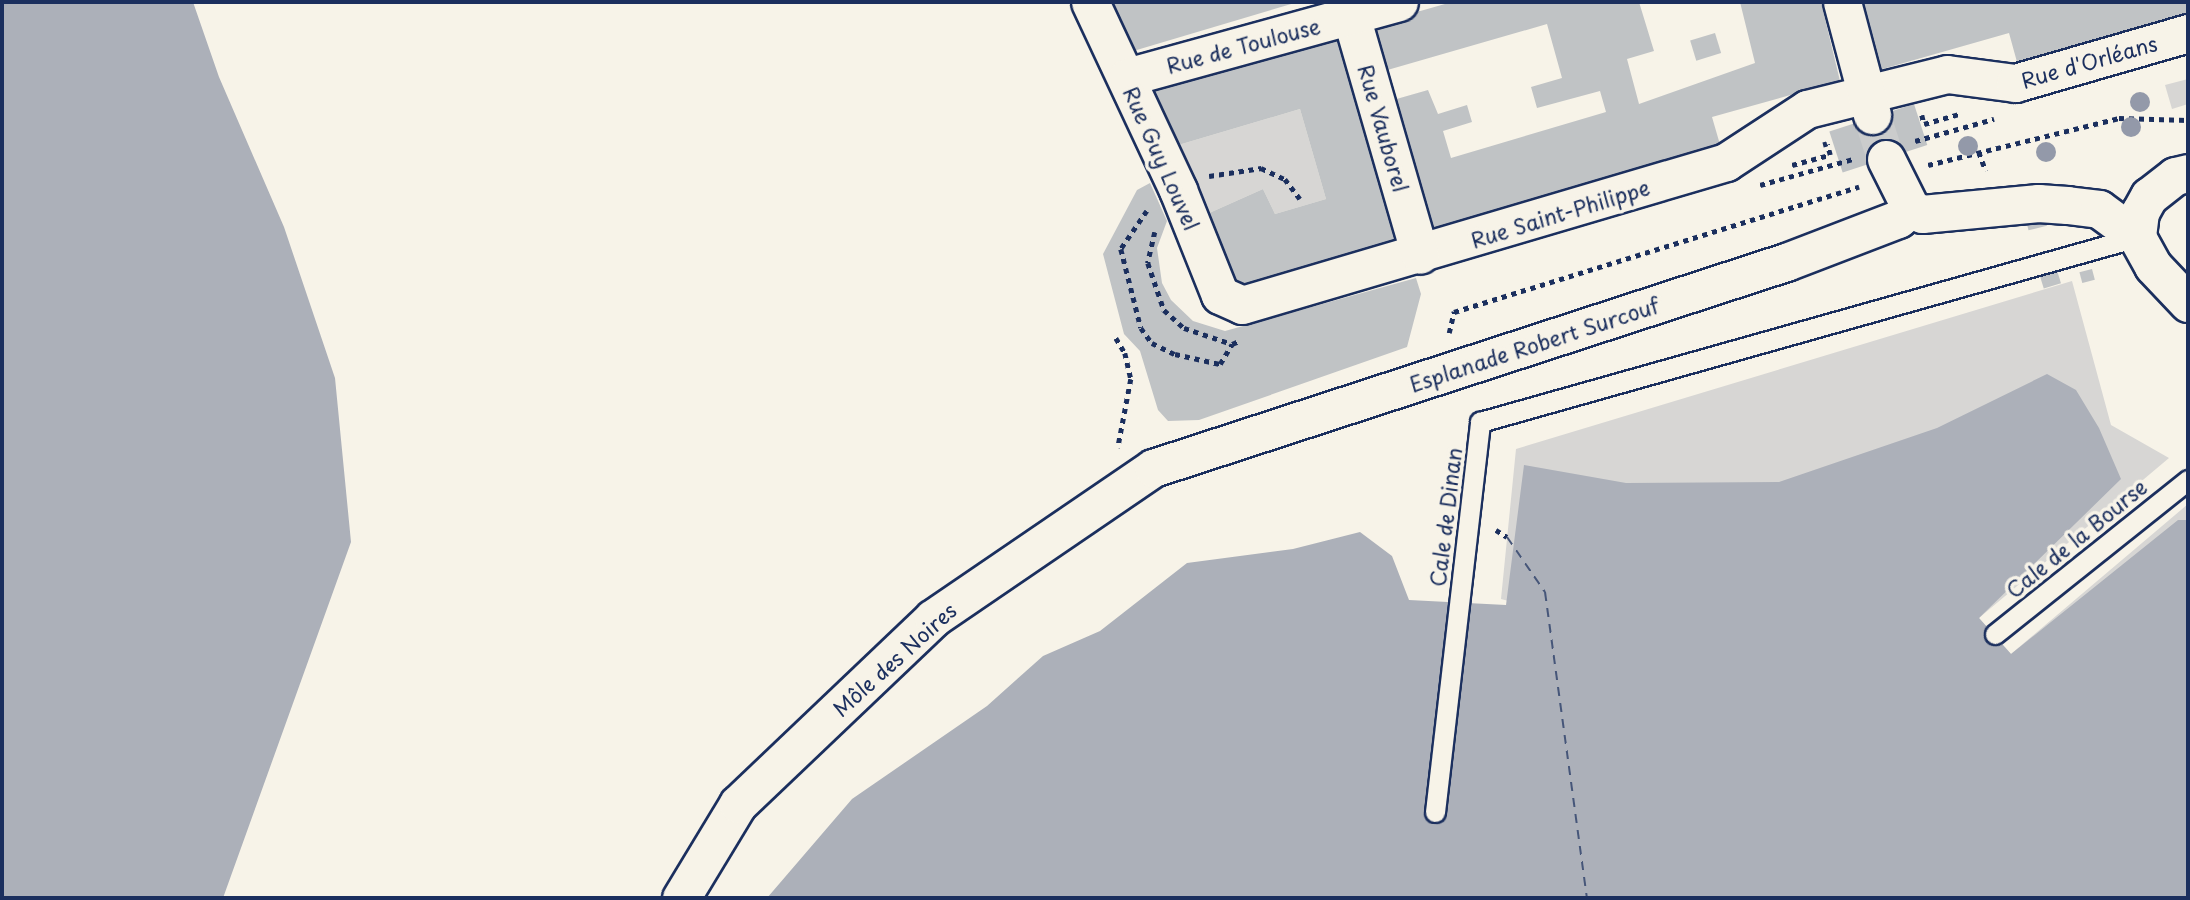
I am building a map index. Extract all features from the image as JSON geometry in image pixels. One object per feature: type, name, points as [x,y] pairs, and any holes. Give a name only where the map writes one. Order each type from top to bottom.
[{"type":"street","name":"Rue Guy Louvel","points":[[1090,2],[1127,76],[1220,295],[1242,305]]},
{"type":"street","name":"Rue de Toulouse","points":[[1127,76],[1350,9],[1399,2]]},
{"type":"street","points":[[1842,2],[1868,104]]},
{"type":"street","name":"Rue Vauborel","points":[[1350,9],[1420,255]]},
{"type":"street","name":"Rue d'Orléans","points":[[1868,104],[1947,74],[2015,83],[2188,33]]},
{"type":"street","name":"Rue Saint-Philippe","points":[[1242,305],[1420,255],[1726,162],[1807,109],[1868,104]]},
{"type":"street","points":[[1887,159],[1910,209],[1922,214],[2038,203],[2099,209],[2137,237],[2153,266],[2188,303]]},
{"type":"street","points":[[2137,237],[2140,212],[2149,196],[2175,176],[2188,173]]},
{"type":"street","name":"Esplanade Robert Surcouf","points":[[1153,468],[1786,261],[1898,219],[1910,209]]},
{"type":"street","name":"Môle des Noires","points":[[681,898],[738,804],[933,618],[1153,468]]},
{"type":"lane","name":"Cale de Dinan","points":[[1435,812],[1480,422],[2137,237]]},
{"type":"lane","name":"Cale de la Bourse","points":[[1995,634],[2188,480]]},
{"type":"path","points":[[1438,375],[1454,312],[1996,118]]},
{"type":"path","points":[[1787,178],[1887,159],[1958,158],[2119,118],[2188,120]]},
{"type":"path","points":[[1790,165],[1830,155],[1827,144],[1823,145]]},
{"type":"path","points":[[1955,149],[1958,158]]},
{"type":"path","points":[[1216,173],[1261,168],[1285,179],[1300,199]]},
{"type":"path","points":[[1159,223],[1148,263],[1164,310],[1184,328],[1232,344]]},
{"type":"path","points":[[1109,498],[1131,379],[1125,353],[1116,338]]},
{"type":"shaded area","points":[[2,2],[193,2],[219,77],[284,227],[335,378],[351,542],[223,898],[2,898]]},
{"type":"shaded area","points":[[2188,79],[2188,104],[2172,109],[2165,85]]},
{"type":"shaded area","points":[[1300,109],[1326,199],[1275,214],[1263,189],[1207,214],[1175,146]]},
{"type":"shaded area","points":[[2072,281],[2111,425],[2169,458],[1979,618],[2011,654],[2188,504],[2188,562],[1998,674],[1567,616],[1501,599],[1516,449]]},
{"type":"shaded area","points":[[2047,374],[2076,390],[2099,428],[2121,479],[1979,618],[2011,654],[2178,520],[2188,520],[2188,898],[767,898],[852,799],[987,706],[1043,656],[1100,631],[1187,563],[1293,549],[1360,532],[1392,556],[1409,600],[1506,605],[1524,465],[1626,483],[1779,482],[1937,428]]},
{"type":"building","points":[[1107,2],[1298,2],[1130,52]]},
{"type":"building","points":[[1452,2],[1639,2],[1654,51],[1627,59],[1639,104],[1755,63],[1740,2],[1821,2],[1840,81],[1712,117],[1721,148],[1430,232],[1393,100],[1428,90],[1438,114],[1467,105],[1472,122],[1443,131],[1451,158],[1606,112],[1600,91],[1537,108],[1531,87],[1562,78],[1547,24],[1384,71],[1371,25]]},
{"type":"building","points":[[1863,2],[2188,2],[2188,13],[2017,62],[2009,33],[1879,70]]},
{"type":"building","points":[[1342,33],[1401,240],[1239,286],[1207,214],[1263,189],[1275,214],[1326,199],[1300,109],[1175,146],[1150,90]]},
{"type":"building","points":[[1715,33],[1721,53],[1696,61],[1690,41]]},
{"type":"building","points":[[1914,104],[1927,145],[1843,172],[1829,132]]},
{"type":"building","points":[[1150,183],[1167,221],[1157,248],[1162,283],[1171,300],[1193,321],[1225,331],[1416,278],[1421,294],[1407,347],[1199,420],[1168,421],[1158,410],[1140,351],[1124,334],[1103,254],[1137,190]]},
{"type":"building","points":[[2045,218],[2047,226],[2028,230],[2027,223]]},
{"type":"building","points":[[2056,267],[2061,283],[2044,289],[2039,272]]},
{"type":"building","points":[[2092,269],[2095,280],[2082,283],[2079,272]]},
{"type":"ferry route","points":[[1507,537],[1545,592],[1587,898]]},
{"type":"tunnel","points":[[1872,115],[1886,159]]}]
